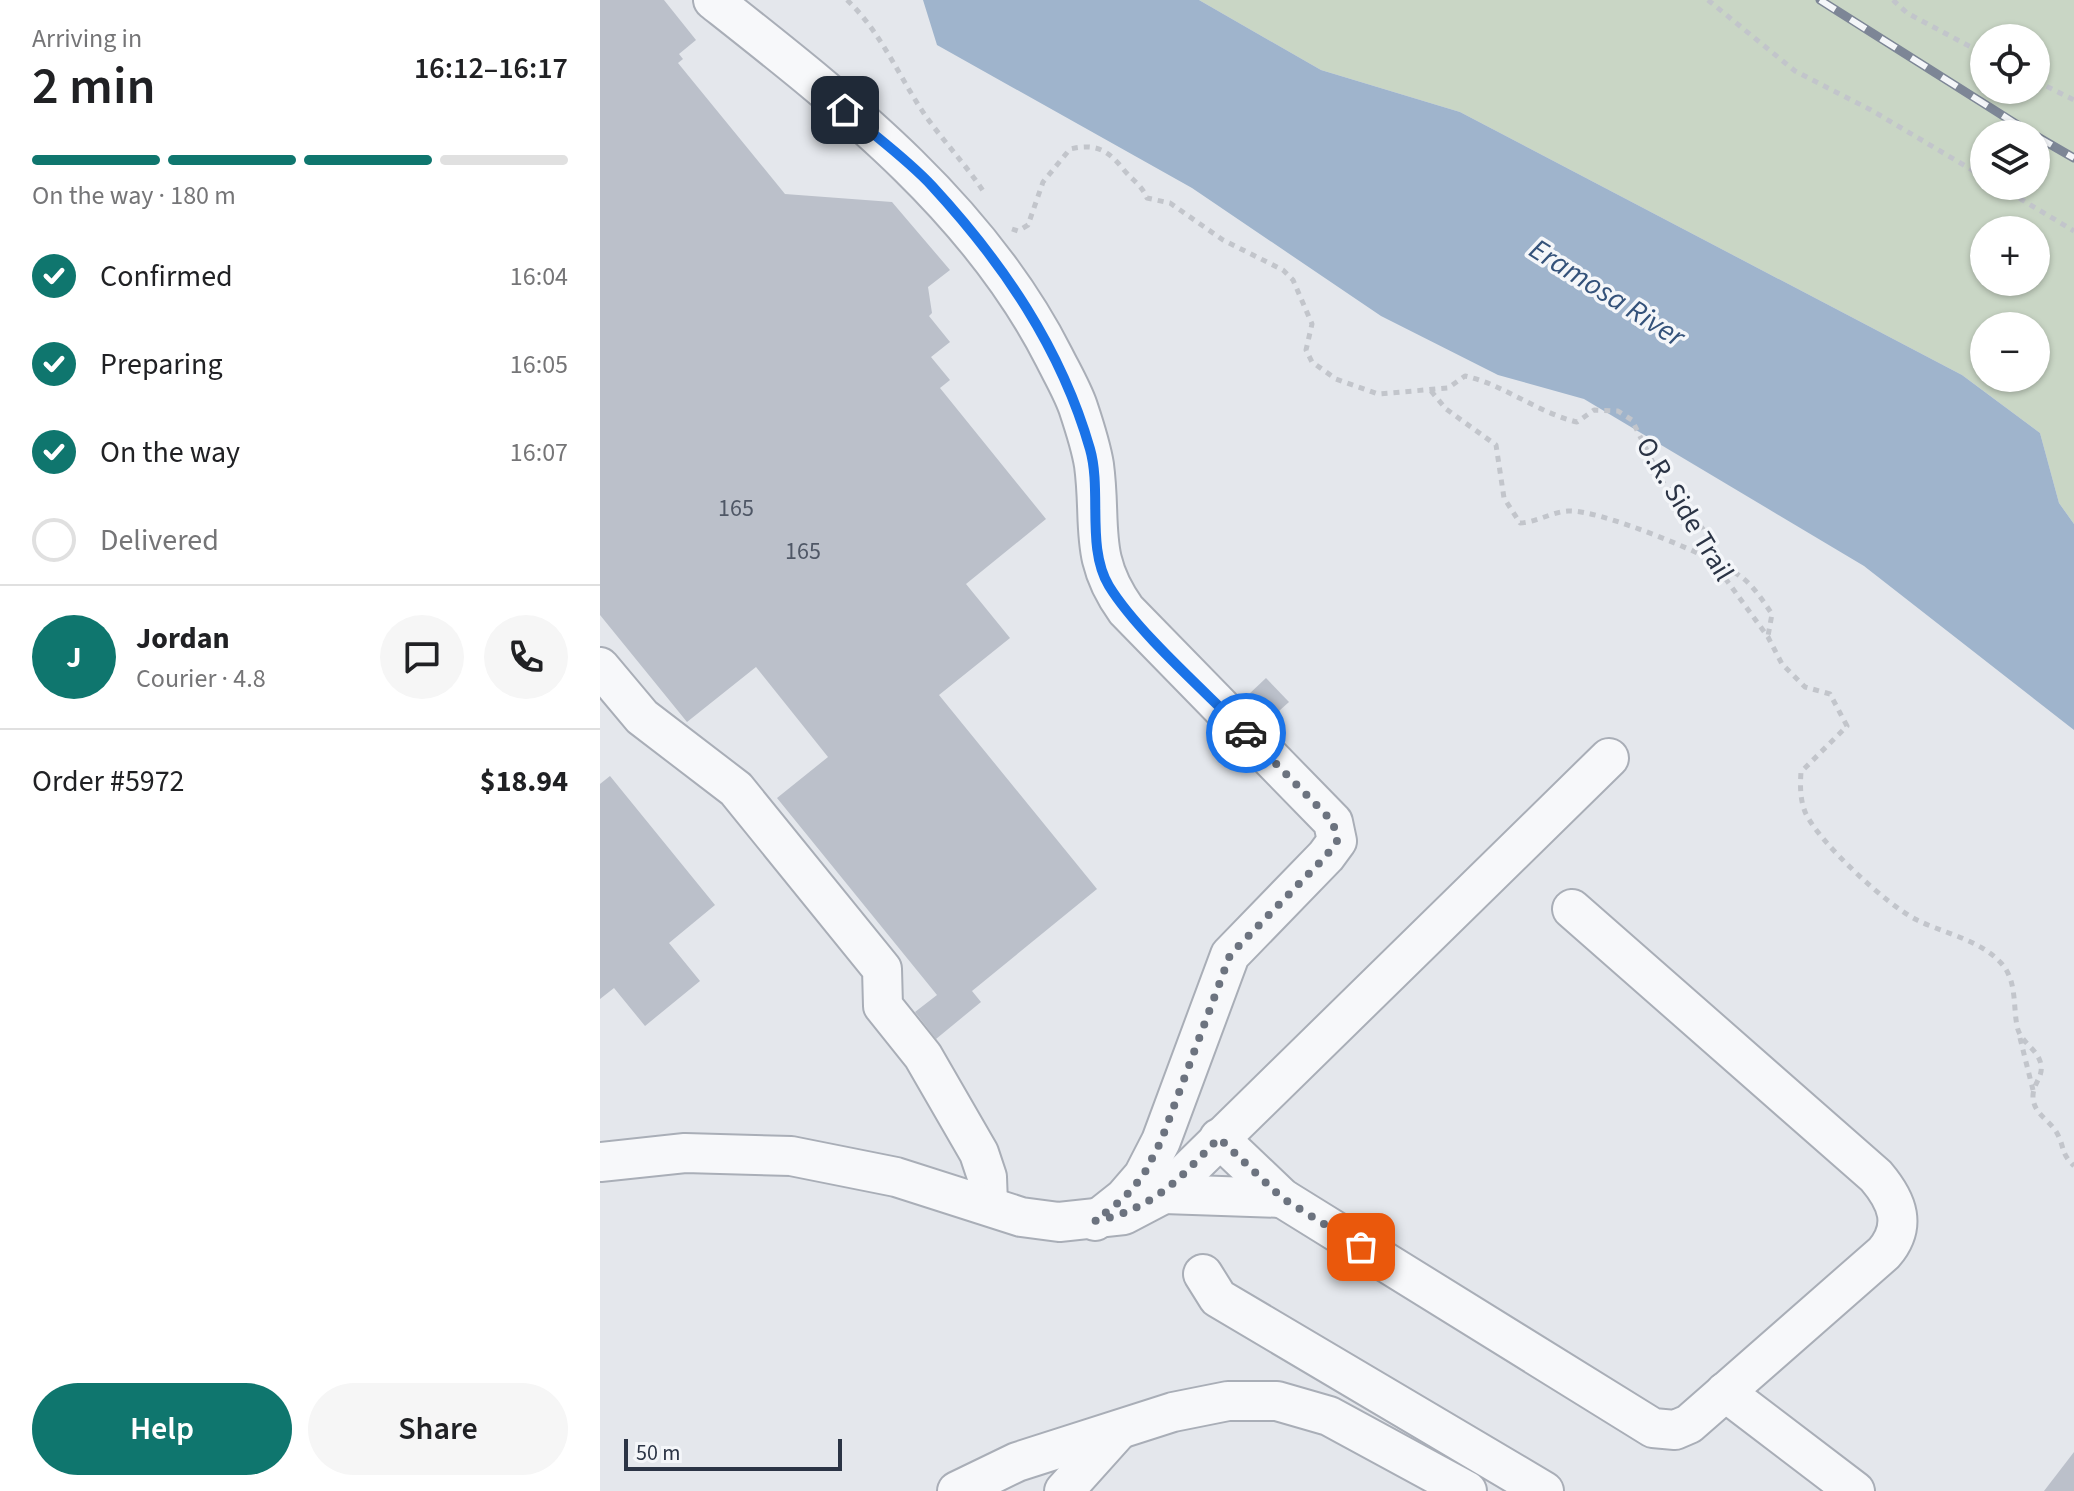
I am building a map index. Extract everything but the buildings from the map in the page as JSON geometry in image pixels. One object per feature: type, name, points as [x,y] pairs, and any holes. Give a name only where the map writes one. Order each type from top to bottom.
[{"type":"lane","points":[[713,0],[781,54],[930,184],[998,264],[1036,322],[1077,404],[1094,462],[1096,523],[1107,584],[1126,610],[1333,822],[1337,841],[1326,856],[1230,955],[1161,1141],[1143,1176],[1124,1198],[1095,1221]]},
{"type":"lane","points":[[600,667],[642,717],[736,789],[882,969],[883,1006],[923,1056],[979,1153],[987,1177],[988,1204]]},
{"type":"lane","points":[[600,1162],[685,1153],[791,1156],[896,1177],[1034,1219],[1095,1221],[1124,1215],[1164,1194],[1609,758]]},
{"type":"lane","points":[[1219,1138],[1282,1198],[1653,1428],[1675,1430],[1689,1424],[1884,1253],[1899,1228],[1894,1200],[1876,1176],[1572,909]]},
{"type":"lane","points":[[1164,1194],[1282,1198]]},
{"type":"lane","points":[[1203,1274],[1218,1298],[1544,1491]]},
{"type":"lane","points":[[1725,1392],[1855,1491]]},
{"type":"lane","points":[[957,1491],[1017,1462],[1116,1433],[1173,1412],[1228,1401],[1277,1401],[1329,1416],[1467,1491]]},
{"type":"lane","points":[[1064,1491],[1116,1433]]},
{"type":"path","points":[[847,0],[859,11],[925,115],[988,201]]},
{"type":"path","points":[[1708,0],[1795,71],[1871,110],[1970,169]]},
{"type":"path","points":[[1893,0],[1907,13],[1970,47]]},
{"type":"path","points":[[2050,88],[2074,100]]},
{"type":"path","name":"O.R. Side Trail","points":[[1003,224],[1018,231],[1028,225],[1043,182],[1070,149],[1103,148],[1116,157],[1125,172],[1141,183],[1147,198],[1170,203],[1223,240],[1277,265],[1293,280],[1312,324],[1306,350],[1312,362],[1336,379],[1378,394],[1448,388],[1465,376],[1486,381],[1503,393],[1521,398],[1551,415],[1577,422],[1594,410],[1618,411],[1632,420],[1662,481],[1703,529],[1715,560],[1768,637],[1782,664],[1805,687],[1830,694],[1847,726],[1801,772],[1806,814],[1819,833],[1869,885],[1901,912],[1953,934],[2004,965],[2013,985],[2019,1037],[2039,1058],[2042,1074],[2033,1091],[2041,1116],[2057,1135],[2061,1154],[2074,1166]]},
{"type":"path","points":[[2022,200],[2074,231]]},
{"type":"path","points":[[1431,391],[1446,409],[1496,445],[1503,473],[1504,498],[1520,523],[1535,522],[1567,511],[1592,515],[1715,560],[1744,578],[1772,614],[1768,637]]},
{"type":"path","points":[[2019,1037],[2033,1091]]},
{"type":"green space","points":[[1199,0],[2074,0],[2074,524],[2059,503],[2040,433],[1985,392],[2050,392],[2050,312],[1970,312],[1970,381],[1460,112],[1321,70]]},
{"type":"water","name":"Eramosa River","points":[[923,0],[1199,0],[1321,70],[1460,112],[1962,375],[1970,381],[1970,392],[1985,392],[2040,433],[2059,503],[2074,524],[2074,730],[1864,566],[1584,399],[1498,375],[1381,316],[1192,188],[937,45]]},
{"type":"railway","points":[[1820,0],[2010,120]]},
{"type":"railway","points":[[2050,144],[2074,158]]},
{"type":"way so far","points":[[1246,733],[1333,822],[1337,841],[1230,955],[1161,1141],[1143,1176],[1124,1198],[1095,1221],[1124,1215],[1164,1194],[1219,1138],[1282,1198],[1361,1247]]},
{"type":"route","points":[[845,110],[930,184],[1016,289],[1077,404],[1094,462],[1096,523],[1107,584],[1126,610],[1246,733]]}]
